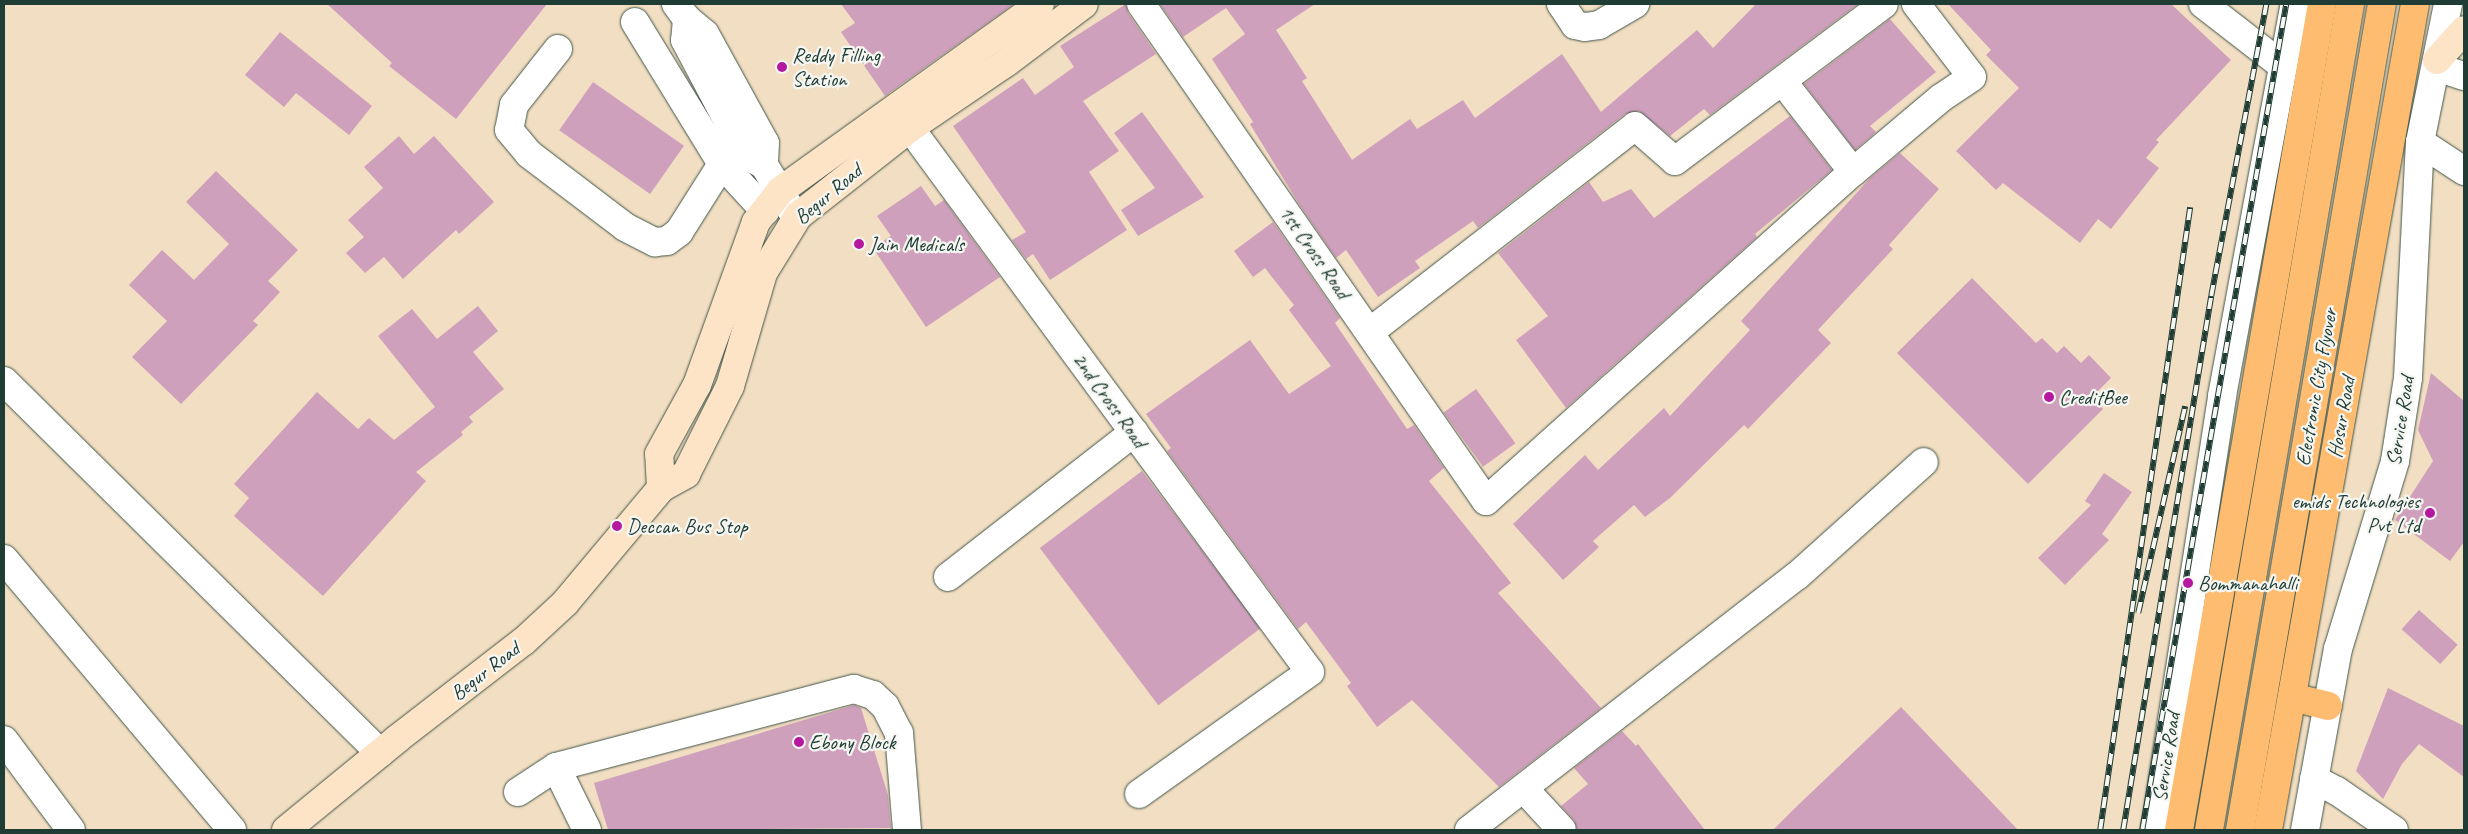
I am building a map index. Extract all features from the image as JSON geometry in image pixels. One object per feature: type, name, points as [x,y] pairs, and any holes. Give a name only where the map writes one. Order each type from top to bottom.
[{"type":"highway","points":[[2179,830],[2322,4]]},
{"type":"highway","name":"Electronic City Flyover","points":[[2210,830],[2350,4]]},
{"type":"highway","name":"Electronic City Flyover","points":[[2240,830],[2382,4]]},
{"type":"highway","name":"Hosur Road","points":[[2268,830],[2415,4]]},
{"type":"highway","points":[[2292,697],[2328,706]]},
{"type":"main road","name":"Begur Road","points":[[660,488],[658,454],[697,385],[737,268],[756,222],[772,201],[1040,4]]},
{"type":"main road","name":"Begur Road","points":[[286,830],[380,753],[524,641],[565,603],[660,488],[686,474],[730,386],[763,273],[796,218],[910,128],[1084,4]]},
{"type":"main road","points":[[2436,64],[2464,30]]},
{"type":"street","name":"1st Cross Road","points":[[1141,4],[1371,331],[1486,501],[1853,172]]},
{"type":"street","points":[[1561,4],[1575,24],[1585,27],[1599,25],[1635,4]]},
{"type":"street","points":[[1371,331],[1635,126],[1675,162],[1884,4]]},
{"type":"street","points":[[1783,82],[1853,172],[1941,98],[1972,77],[1916,4]]},
{"type":"street","points":[[2203,4],[2284,66]]},
{"type":"street","name":"Service Road","points":[[2155,830],[2222,396],[2295,4]]},
{"type":"street","name":"Service Road","points":[[2305,830],[2338,650],[2395,461],[2408,378],[2420,142],[2448,4]]},
{"type":"street","points":[[681,11],[705,34],[765,142],[764,165],[772,201]]},
{"type":"street","points":[[635,22],[722,164],[796,218]]},
{"type":"street","points":[[558,49],[514,105],[509,130],[529,154],[625,227],[655,242],[667,241],[679,232],[722,164]]},
{"type":"street","points":[[2436,64],[2464,76]]},
{"type":"street","name":"2nd Cross Road","points":[[910,128],[1310,672],[1139,794]]},
{"type":"street","points":[[2420,142],[2464,171]]},
{"type":"street","points":[[4,381],[380,753]]},
{"type":"street","points":[[948,576],[1134,432]]},
{"type":"street","points":[[1469,830],[1525,790],[1798,575],[1924,462]]},
{"type":"street","points":[[4,559],[232,830]]},
{"type":"street","points":[[518,792],[556,767],[854,689],[873,695],[885,706],[899,733],[907,830]]},
{"type":"street","points":[[4,740],[71,830]]},
{"type":"street","points":[[556,767],[587,830]]},
{"type":"street","points":[[2314,780],[2337,791],[2394,830]]},
{"type":"street","points":[[1525,790],[1562,830]]},
{"type":"building","points":[[327,4],[547,4],[456,119],[389,66],[392,63]]},
{"type":"building","points":[[841,4],[1014,4],[885,96],[841,32],[855,23]]},
{"type":"building","points":[[1126,4],[1128,13],[1156,54],[1083,101],[1119,151],[1089,172],[1127,230],[1050,280],[1033,254],[1026,259],[1012,240],[1026,232],[953,126],[1023,78],[1035,95],[1074,67],[1060,46]]},
{"type":"building","points":[[1160,4],[1315,4],[1276,30],[1307,78],[1302,81],[1352,160],[1410,119],[1417,129],[1463,100],[1475,118],[1562,54],[1601,112],[1697,30],[1713,48],[1756,4],[1858,4],[1710,115],[1704,109],[1670,136],[1639,111],[1625,114],[1478,228],[1473,221],[1415,261],[1420,268],[1378,297],[1346,250],[1336,258],[1299,204],[1250,124],[1253,122],[1212,59],[1245,34],[1226,8],[1183,37]]},
{"type":"building","points":[[1948,4],[2171,4],[2231,60],[2156,140],[2159,142],[2146,158],[2159,168],[2111,229],[2098,219],[2080,243],[2003,183],[1996,190],[1956,151],[2019,88],[1986,55],[1991,50]]},
{"type":"building","points":[[1890,19],[1936,72],[1870,126],[1876,132],[1855,150],[1804,84]]},
{"type":"building","points":[[280,32],[372,106],[349,135],[296,93],[284,107],[245,75]]},
{"type":"building","points":[[593,82],[684,146],[650,194],[559,130]]},
{"type":"building","points":[[1142,112],[1204,197],[1138,236],[1121,210],[1155,188],[1114,133]]},
{"type":"building","points":[[1790,116],[1832,170],[1755,234],[1757,237],[1566,408],[1516,340],[1548,316],[1498,253],[1589,182],[1603,202],[1631,189],[1654,218]]},
{"type":"building","points":[[399,136],[414,154],[434,136],[494,202],[459,234],[456,230],[403,279],[384,257],[365,273],[346,253],[364,237],[348,220],[383,188],[364,167]]},
{"type":"building","points":[[1900,153],[1939,189],[1889,245],[1893,249],[1818,330],[1831,343],[1748,429],[1744,425],[1670,498],[1645,517],[1634,505],[1593,541],[1599,547],[1563,580],[1513,524],[1585,455],[1598,470],[1664,408],[1670,416],[1750,330],[1741,321],[1870,178]]},
{"type":"building","points":[[216,171],[298,250],[268,281],[280,292],[253,321],[258,325],[181,404],[132,357],[167,321],[129,285],[162,250],[194,280],[229,244],[186,202]]},
{"type":"building","points":[[921,186],[935,206],[944,200],[1000,277],[926,327],[873,248],[891,236],[877,216]]},
{"type":"building","points":[[1273,222],[1340,318],[1335,323],[1407,429],[1414,425],[1444,468],[1429,481],[1511,583],[1498,593],[1601,708],[1499,787],[1412,700],[1377,727],[1347,686],[1351,683],[1306,622],[1298,629],[1167,451],[1171,448],[1146,414],[1250,340],[1289,394],[1331,366],[1289,310],[1294,305],[1265,268],[1253,277],[1234,251]]},
{"type":"building","points":[[1972,278],[2036,343],[2042,338],[2057,353],[2064,346],[2081,363],[2089,355],[2111,378],[2092,397],[2103,409],[2028,484],[1897,353]]},
{"type":"building","points":[[478,306],[498,331],[473,352],[504,389],[469,417],[473,422],[461,432],[463,435],[416,472],[426,481],[323,596],[234,516],[249,498],[234,484],[317,392],[358,429],[369,418],[394,440],[435,407],[378,336],[412,309],[437,339]]},
{"type":"building","points":[[2431,373],[2464,401],[2464,542],[2450,561],[2395,520],[2433,461],[2418,430]]},
{"type":"building","points":[[1476,389],[1515,443],[1483,467],[1444,413]]},
{"type":"building","points":[[1142,471],[1261,628],[1158,705],[1040,548]]},
{"type":"building","points":[[2104,473],[2132,492],[2102,534],[2109,540],[2065,585],[2038,558],[2091,505],[2085,501]]},
{"type":"building","points":[[2419,610],[2458,645],[2440,664],[2402,629]]},
{"type":"building","points":[[2388,688],[2464,726],[2464,777],[2419,744],[2402,764],[2383,799],[2356,771]]},
{"type":"building","name":"Ebony Block","points":[[854,705],[861,708],[888,795],[891,828],[608,830],[594,783]]},
{"type":"building","points":[[1901,707],[2018,830],[1773,830],[1794,809]]},
{"type":"building","points":[[1622,731],[1636,746],[1638,744],[1705,830],[1577,830],[1574,820],[1561,806],[1588,784],[1574,768]]},
{"type":"railway","points":[[2123,830],[2211,296],[2266,4]]},
{"type":"railway","points":[[2142,830],[2286,4]]},
{"type":"railway","points":[[2100,830],[2190,207]]},
{"type":"railway","points":[[2138,613],[2185,406]]},
{"type":"place","name":"Reddy Filling Station","points":[[782,67]]},
{"type":"place","name":"Jain Medicals","points":[[859,244]]},
{"type":"place","name":"CreditBee","points":[[2049,397]]},
{"type":"place","name":"emids Technologies Pvt Ltd","points":[[2430,513]]},
{"type":"place","name":"Deccan Bus Stop","points":[[617,526]]},
{"type":"place","name":"Bommanahalli","points":[[2188,583]]},
{"type":"place","name":"Ebony Block","points":[[799,742]]}]
